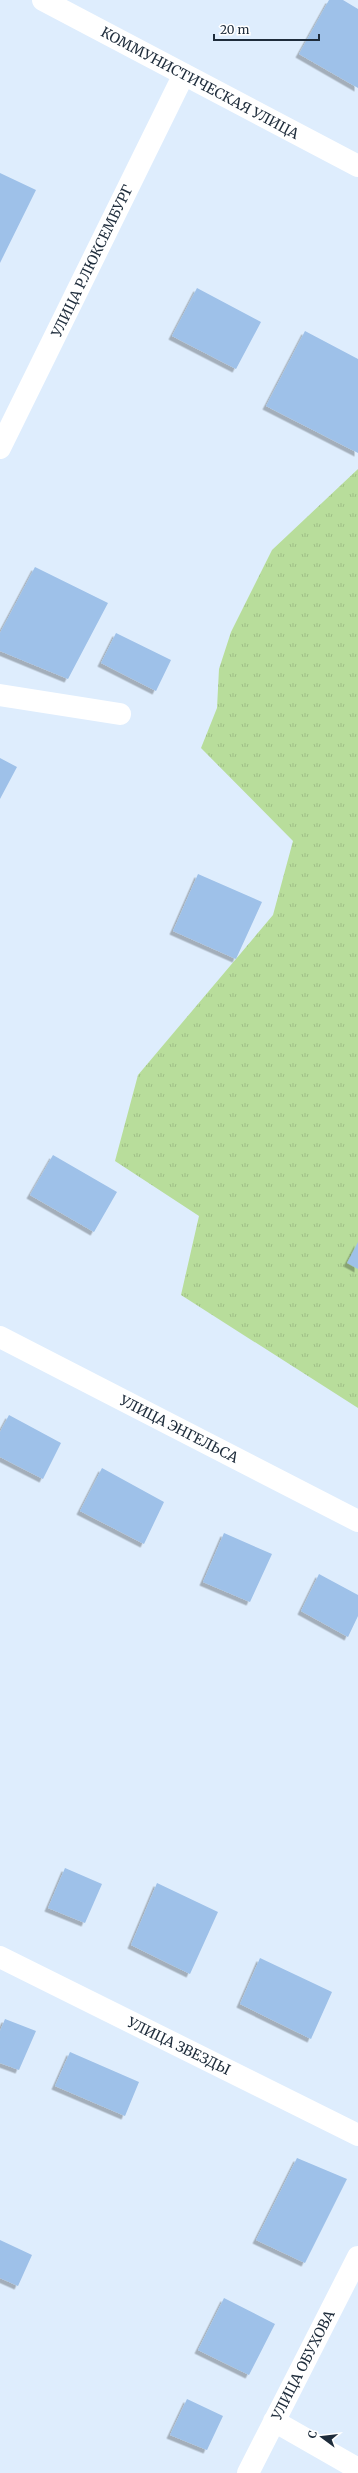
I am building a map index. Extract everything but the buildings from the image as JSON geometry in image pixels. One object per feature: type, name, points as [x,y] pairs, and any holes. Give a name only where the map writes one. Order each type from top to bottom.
[{"type":"street","name":"КОММУНИСТИЧЕСКАЯ УЛИЦА","points":[[43,0],[358,166]]},
{"type":"street","name":"УЛИЦА Р.ЛЮКСЕМБУРГ","points":[[0,448],[184,74]]},
{"type":"street","points":[[0,695],[120,714]]},
{"type":"street","name":"УЛИЦА ЭНГЕЛЬСА","points":[[0,1337],[358,1521]]},
{"type":"street","name":"УЛИЦА ЗВЕЗДЫ","points":[[0,1956],[358,2135]]},
{"type":"street","name":"УЛИЦА ОБУХОВА","points":[[248,2473],[358,2257]]},
{"type":"street","points":[[274,2422],[358,2469]]},
{"type":"green space","points":[[358,469],[358,1408],[181,1295],[199,1216],[115,1161],[138,1075],[273,915],[293,841],[201,748],[217,708],[219,669],[231,632],[272,550]]}]
